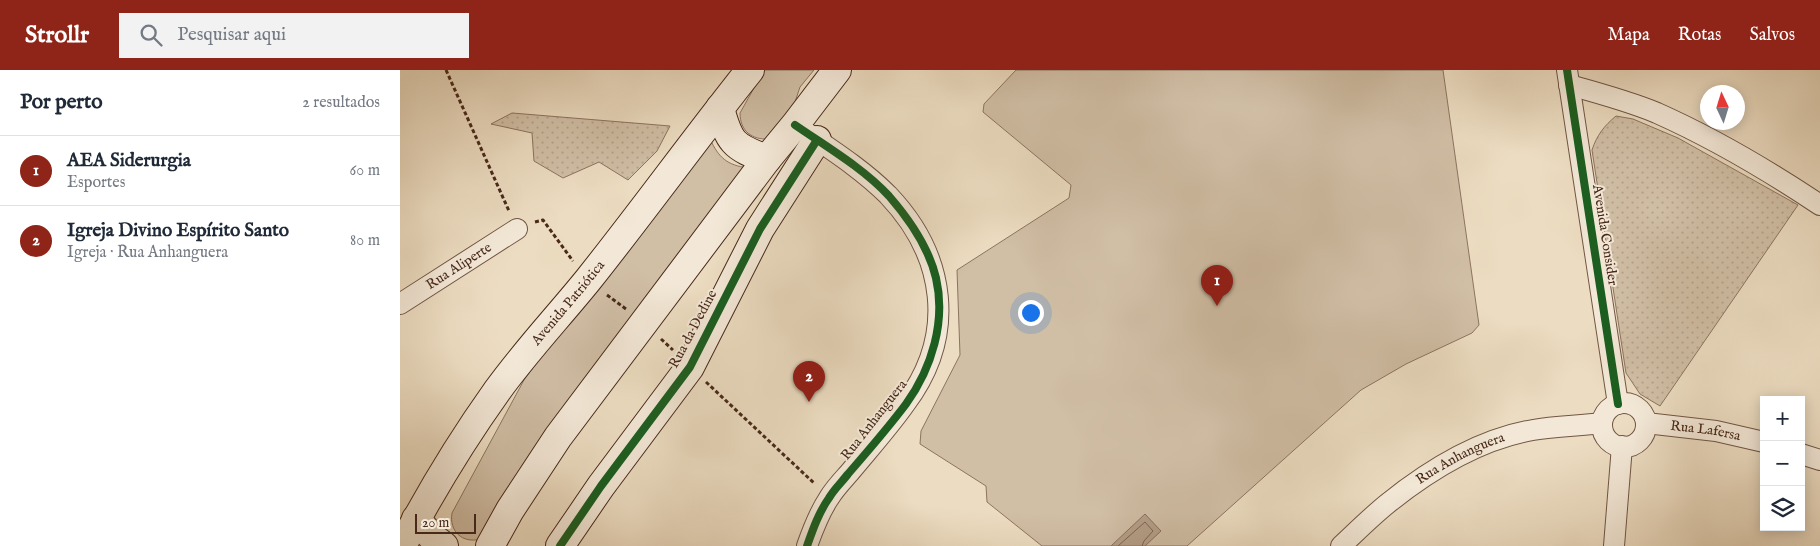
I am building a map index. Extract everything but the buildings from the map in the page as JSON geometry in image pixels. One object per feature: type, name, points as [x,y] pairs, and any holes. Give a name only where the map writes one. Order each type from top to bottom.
[{"type":"main road","name":"Avenida Patriótica","points":[[402,546],[416,519],[460,447],[497,391],[587,280],[750,70]]},
{"type":"main road","points":[[490,546],[510,510],[558,437],[766,158],[806,132],[837,70]]},
{"type":"main road","points":[[720,108],[726,130],[732,140],[743,150],[766,158]]},
{"type":"main road","name":"Rua da Dedine","points":[[560,546],[601,486],[690,367],[760,229],[806,132]]},
{"type":"main road","points":[[416,519],[432,537],[444,546]]},
{"type":"street","points":[[1568,77],[1656,113],[1716,142],[1820,205]]},
{"type":"street","name":"Avenida Consider","points":[[1568,77],[1618,404]]},
{"type":"street","name":"Rua Anhanguera","points":[[806,132],[858,169],[888,196],[911,224],[927,252],[936,278],[938,305],[938,330],[933,351],[918,386],[888,427],[829,497],[813,528],[807,546]]},
{"type":"street","name":"Rua Aliperte","points":[[400,304],[517,229]]},
{"type":"street","points":[[1627,403],[1636,407],[1643,414],[1646,423],[1643,435],[1639,440],[1628,446],[1622,446],[1609,440],[1604,433],[1602,423],[1606,411],[1618,404],[1627,403]]},
{"type":"street","name":"Rua Anhanguera","points":[[1341,546],[1386,505],[1432,472],[1477,448],[1508,436],[1533,430],[1602,423]]},
{"type":"street","name":"Rua Lafersa","points":[[1646,423],[1716,431],[1760,441]]},
{"type":"street","points":[[1614,546],[1622,446]]},
{"type":"street","points":[[1805,455],[1820,460]]},
{"type":"path","points":[[446,70],[517,229],[543,220],[587,280],[644,323],[829,497]]},
{"type":"shaded area","points":[[764,70],[814,70],[800,87],[793,108],[769,139],[757,138],[748,133],[742,125],[740,113]]},
{"type":"shaded area","points":[[1016,70],[1443,70],[1479,325],[1472,333],[1406,364],[1361,390],[1187,546],[1042,546],[987,502],[986,486],[920,444],[921,431],[960,355],[957,270],[1069,198],[1071,185],[983,112],[984,104]]},
{"type":"shaded area","points":[[512,113],[670,126],[657,151],[628,180],[599,162],[563,178],[534,161],[532,133],[491,124]]},
{"type":"shaded area","points":[[1616,116],[1633,119],[1678,138],[1798,205],[1660,406],[1640,394],[1626,373],[1592,150],[1601,131]]},
{"type":"shaded area","points":[[710,139],[724,160],[734,165],[748,168],[481,539],[468,540],[458,535],[453,525],[452,513],[524,380],[598,280]]},
{"type":"water","points":[[1145,514],[1161,531],[1145,546],[1111,546]]},
{"type":"cycle path","points":[[1567,70],[1618,404]]},
{"type":"cycle path","points":[[795,125],[868,176],[889,196],[904,214],[929,256],[939,294],[938,327],[930,360],[923,375],[906,404],[825,503],[807,546]]},
{"type":"cycle path","points":[[560,546],[601,486],[690,367],[760,229],[817,140]]},
{"type":"place","name":"AEA Siderurgia","points":[[1217,306]]},
{"type":"place","name":"Igreja Divino Espírito Santo","points":[[809,402]]}]
